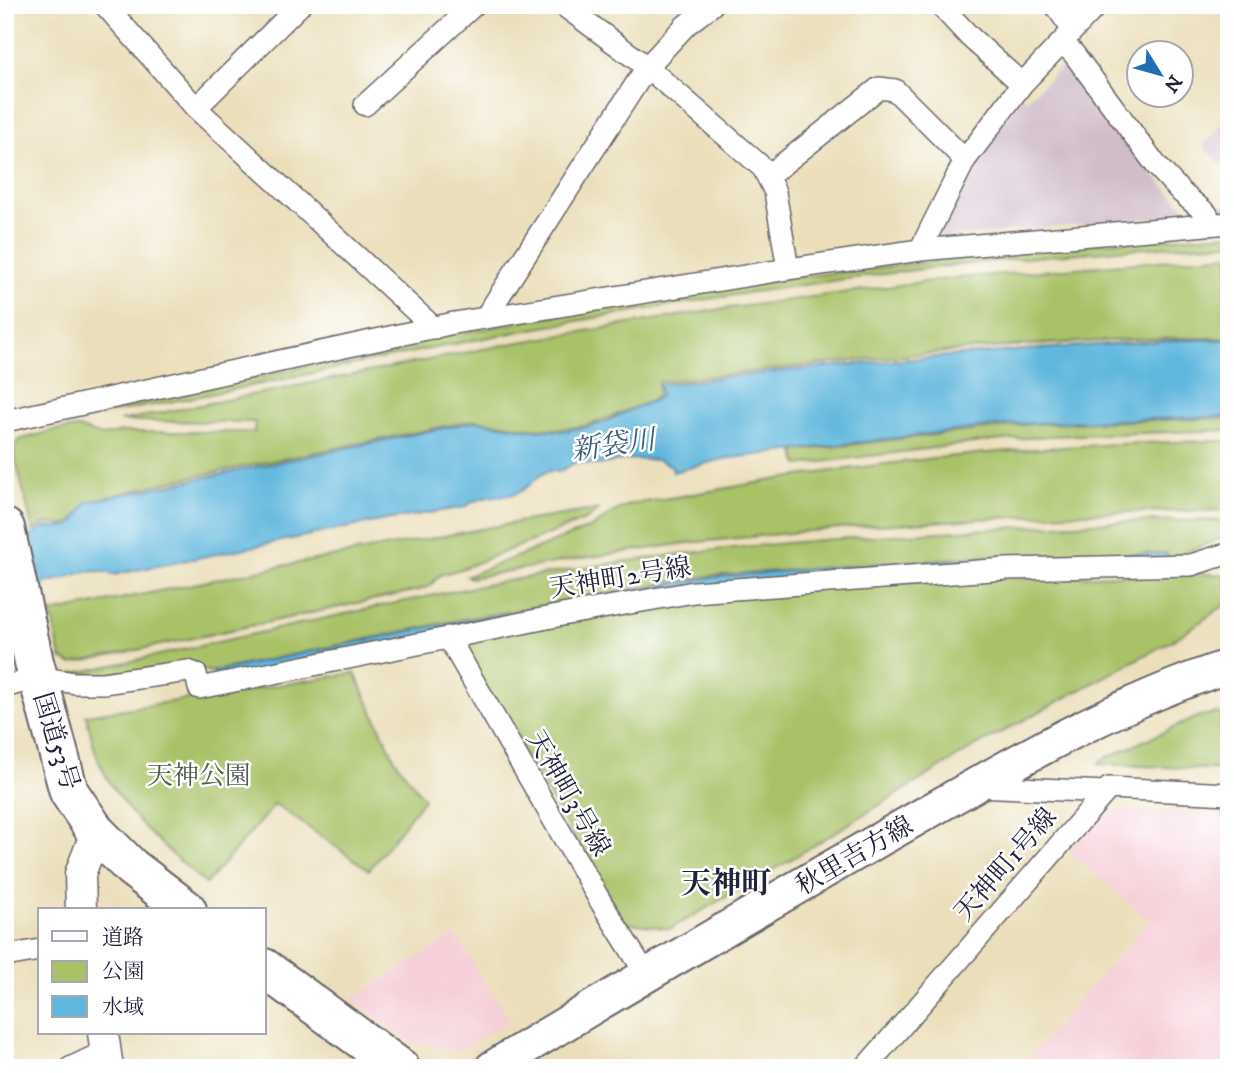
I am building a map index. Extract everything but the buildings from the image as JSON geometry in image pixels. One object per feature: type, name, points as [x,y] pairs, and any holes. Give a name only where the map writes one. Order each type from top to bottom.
[{"type":"highway","name":"国道53号","points":[[5,528],[26,675],[69,792],[96,832],[131,866],[184,908]]},
{"type":"highway","points":[[266,969],[400,1068]]},
{"type":"main road","name":"秋里吉方線","points":[[492,1068],[646,974],[974,786],[1122,708],[1229,666]]},
{"type":"street","points":[[105,5],[196,108],[434,328]]},
{"type":"street","points":[[196,108],[300,5]]},
{"type":"street","points":[[365,105],[474,5]]},
{"type":"street","points":[[563,5],[648,67],[764,167],[775,192],[788,269]]},
{"type":"street","points":[[485,318],[648,67],[687,25],[712,5]]},
{"type":"street","points":[[940,5],[970,37],[1022,84]]},
{"type":"street","points":[[1055,5],[1074,54],[1156,165],[1182,193],[1220,224]]},
{"type":"street","points":[[920,250],[965,160],[1022,84],[1097,5]]},
{"type":"street","points":[[768,176],[879,88],[895,90],[965,160]]},
{"type":"street","points":[[5,421],[485,318],[920,250],[1220,224]]},
{"type":"street","name":"天神町2号線","points":[[26,675],[75,683],[103,683],[188,671],[196,674],[199,688],[447,637],[694,592],[1006,569],[1191,565],[1229,553]]},
{"type":"street","name":"天神町3号線","points":[[447,637],[595,893],[646,974]]},
{"type":"street","points":[[974,786],[1106,792],[1110,788],[1229,794]]},
{"type":"street","name":"天神町1号線","points":[[865,1068],[1106,792]]},
{"type":"street","points":[[81,908],[80,874],[96,832]]},
{"type":"street","points":[[5,956],[38,950]]},
{"type":"street","points":[[70,1068],[105,1051]]},
{"type":"shaded area","points":[[1067,62],[1115,131],[1189,215],[937,238],[935,230],[985,147],[1022,97],[1028,99]]},
{"type":"shaded area","points":[[1229,117],[1229,172],[1203,146]]},
{"type":"shaded area","points":[[1112,810],[1213,814],[1229,828],[1229,1068],[1020,1068],[1149,920],[1069,852],[1103,813]]},
{"type":"shaded area","points":[[455,935],[511,1022],[457,1051],[410,1042],[351,999]]},
{"type":"green space","points":[[1229,234],[1229,243],[968,264],[709,299],[477,339],[171,402],[48,423],[419,341],[541,318],[789,278],[1084,244]]},
{"type":"green space","points":[[1229,255],[1229,338],[1014,346],[658,382],[658,395],[651,401],[583,426],[561,429],[531,428],[476,420],[172,481],[87,502],[72,522],[65,525],[45,523],[33,531],[13,448],[19,440],[56,430],[78,428],[102,436],[122,432],[254,432],[255,422],[120,421],[514,343],[708,311],[946,279]]},
{"type":"green space","points":[[1229,418],[1229,430],[1049,436],[798,465],[795,451],[1033,424]]},
{"type":"green space","points":[[1229,441],[1229,510],[1083,513],[861,526],[687,543],[471,578],[467,576],[592,527],[632,504],[829,471],[943,457],[1057,447]]},
{"type":"green space","points":[[600,509],[587,519],[440,575],[430,586],[419,590],[71,664],[61,658],[51,613],[277,567]]},
{"type":"green space","points":[[1229,521],[1229,537],[1223,537],[1168,560],[1167,553],[984,556],[709,576],[448,622],[210,672],[192,666],[104,675],[71,674],[459,590],[682,554],[820,540],[1026,527]]},
{"type":"green space","points":[[1193,573],[1229,575],[1229,602],[1175,639],[974,747],[785,863],[670,929],[624,922],[461,646],[464,640],[699,599],[884,582]]},
{"type":"green space","name":"天神公園","points":[[355,673],[395,760],[424,799],[369,870],[275,804],[206,884],[146,829],[120,798],[99,762],[86,715]]},
{"type":"green space","points":[[1218,713],[1229,723],[1228,770],[1099,764],[1101,760],[1200,716]]},
{"type":"water","name":"新袋川","points":[[1179,340],[1229,340],[1229,416],[1011,424],[723,459],[673,472],[672,466],[658,460],[627,459],[598,465],[576,462],[559,472],[542,474],[517,493],[484,498],[465,507],[385,520],[113,575],[96,571],[44,583],[5,585],[5,541],[32,536],[44,527],[66,527],[73,524],[88,502],[477,421],[532,430],[563,431],[587,427],[654,401],[661,395],[659,385],[919,358]]},
{"type":"water","points":[[1166,554],[1167,560],[858,571],[215,678],[213,672],[430,627],[708,578],[861,565],[996,558]]},
{"type":"waterway","points":[[1210,210],[1229,209]]},
{"type":"waterway","points":[[1223,816],[1229,821]]},
{"type":"district","name":"天神町","points":[[726,883]]}]
